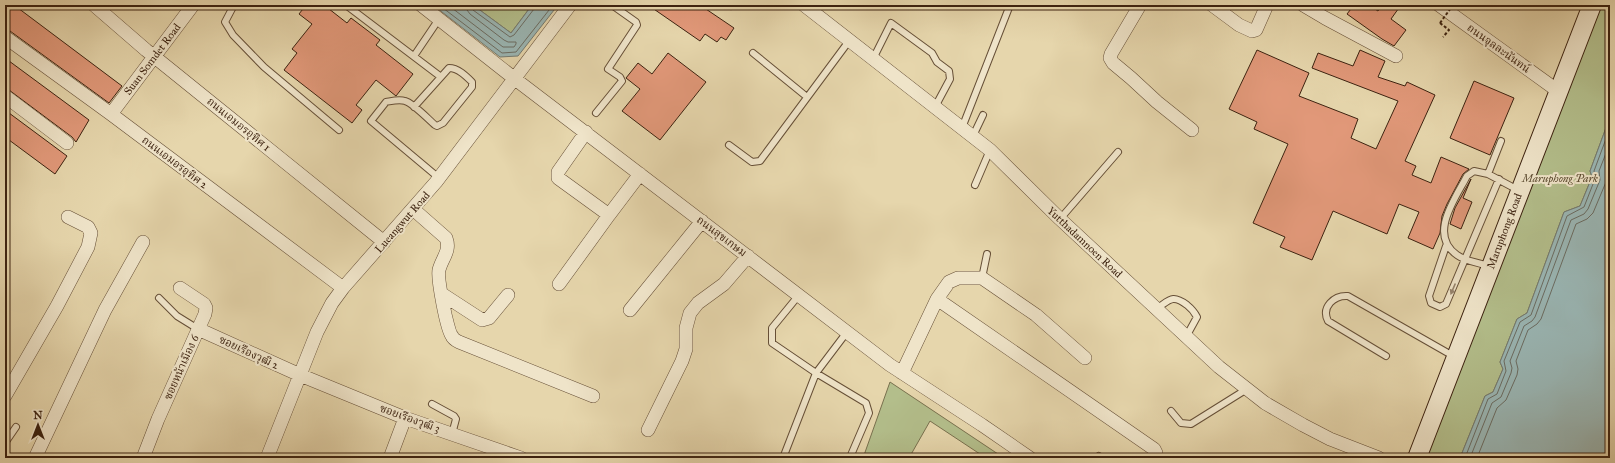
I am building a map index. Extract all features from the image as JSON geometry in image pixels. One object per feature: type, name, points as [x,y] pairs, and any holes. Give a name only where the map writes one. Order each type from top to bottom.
[{"type":"main road","name":"Maruphong Road","points":[[1416,458],[1592,5]]},
{"type":"street","name":"ถนนเอมอรอุทิศ 1","points":[[94,5],[154,56],[384,242]]},
{"type":"street","name":"Suan Somdet Road","points":[[111,114],[193,5]]},
{"type":"street","name":"ถนนสุขเกษม","points":[[421,5],[515,79],[902,373],[982,424],[1030,458]]},
{"type":"street","name":"Lueangwut Road","points":[[267,458],[317,332],[332,303],[343,288],[439,178],[570,5]]},
{"type":"street","name":"Yutthadamnoen Road","points":[[804,5],[990,150],[1060,219],[1219,367],[1265,403],[1330,439],[1378,458]]},
{"type":"street","points":[[1140,5],[1110,58],[1113,63],[1157,102],[1192,130]]},
{"type":"street","points":[[1212,5],[1239,24],[1252,31],[1256,30],[1267,5]]},
{"type":"street","points":[[1304,5],[1396,56]]},
{"type":"street","name":"ถนนจุลละนันทน์","points":[[1439,5],[1558,91]]},
{"type":"street","name":"ถนนเอมอรอุทิศ 2","points":[[5,37],[111,114],[343,288]]},
{"type":"street","points":[[5,96],[67,143]]},
{"type":"street","points":[[586,132],[557,176],[609,215]]},
{"type":"street","points":[[559,284],[640,174]]},
{"type":"street","points":[[413,208],[446,238],[448,242],[448,249],[439,271],[447,324],[451,336],[459,342],[593,396]]},
{"type":"street","points":[[5,396],[57,306],[88,247],[91,233],[88,227],[68,217]]},
{"type":"street","points":[[630,310],[702,221]]},
{"type":"street","points":[[35,458],[105,310],[143,242]]},
{"type":"street","points":[[648,430],[682,361],[686,349],[686,328],[690,313],[698,303],[724,284],[748,256]]},
{"type":"street","points":[[902,373],[937,299],[949,282],[958,278],[982,278],[1036,315],[1085,358]]},
{"type":"street","name":"ซอยหน้าเมือง 6","points":[[143,458],[158,419],[205,314],[206,308],[204,304],[180,288]]},
{"type":"street","points":[[442,294],[482,320],[489,318],[508,295]]},
{"type":"street","points":[[937,299],[1154,449],[1156,453],[1155,458]]},
{"type":"street","name":"ซอยเรืองวุฒิ 2","points":[[198,329],[300,375]]},
{"type":"street","name":"ซอยเรืองวุฒิ 3","points":[[300,375],[404,418],[452,434],[502,455],[521,458]]},
{"type":"street","points":[[390,458],[404,418]]},
{"type":"lane","points":[[234,5],[225,22],[233,35],[264,67],[339,130]]},
{"type":"lane","points":[[346,5],[441,77]]},
{"type":"lane","points":[[596,113],[622,81],[620,77],[608,68],[637,24],[612,5]]},
{"type":"lane","points":[[962,128],[1010,5]]},
{"type":"lane","points":[[414,56],[439,19]]},
{"type":"lane","points":[[873,59],[891,23],[932,53],[937,62],[947,69],[950,74],[950,79],[936,107]]},
{"type":"lane","points":[[728,145],[752,162],[760,161],[849,41]]},
{"type":"lane","points":[[753,53],[807,97]]},
{"type":"lane","points":[[414,107],[449,68],[454,68],[469,78],[472,82],[472,86],[444,123],[437,126],[414,107],[407,101],[400,100],[386,102],[371,121],[439,178]]},
{"type":"lane","points":[[973,136],[983,115]]},
{"type":"lane","points":[[1488,174],[1501,141]]},
{"type":"lane","points":[[975,185],[990,150]]},
{"type":"lane","points":[[1060,219],[1118,152]]},
{"type":"lane","points":[[1490,267],[1458,256],[1446,246],[1443,236],[1445,222],[1467,176],[1474,171],[1488,174],[1520,190]]},
{"type":"lane","points":[[1446,246],[1429,296],[1431,303],[1440,307],[1446,304],[1498,179]]},
{"type":"lane","points":[[982,278],[987,254]]},
{"type":"lane","points":[[799,295],[772,328],[772,343],[816,373],[866,403],[868,406],[869,413],[851,456],[847,458]]},
{"type":"lane","points":[[1386,356],[1328,321],[1326,316],[1327,308],[1334,299],[1342,295],[1348,296],[1456,358]]},
{"type":"lane","points":[[159,298],[177,316],[198,329]]},
{"type":"lane","points":[[1156,309],[1175,298],[1179,299],[1194,310],[1197,317],[1186,337]]},
{"type":"lane","points":[[783,458],[816,373],[847,332]]},
{"type":"lane","points":[[1171,411],[1181,423],[1191,424],[1247,389]]},
{"type":"lane","points":[[432,404],[454,416],[456,419],[452,434]]},
{"type":"lane","points":[[5,444],[16,427]]},
{"type":"path","points":[[1443,37],[1449,30],[1440,23],[1453,5]]},
{"type":"green space","points":[[473,5],[532,5],[511,33]]},
{"type":"green space","name":"Maruphong Park","points":[[1597,5],[1610,5],[1610,117],[1590,171],[1592,177],[1580,206],[1564,212],[1527,313],[1517,319],[1500,362],[1503,369],[1493,392],[1485,396],[1460,458],[1417,458]]},
{"type":"green space","points":[[890,382],[1004,458],[986,458],[930,421],[909,458],[863,458]]},
{"type":"water","points":[[433,5],[473,5],[511,33],[532,5],[558,5],[518,56],[500,57]]},
{"type":"water","points":[[1610,117],[1610,458],[1460,458],[1485,396],[1493,392],[1503,369],[1500,362],[1517,319],[1527,313],[1564,212],[1580,206],[1592,177],[1590,171]]},
{"type":"building","points":[[10,5],[14,5],[122,86],[109,103],[10,31],[5,29],[5,12]]},
{"type":"building","points":[[306,5],[324,5],[347,23],[351,18],[380,40],[376,45],[413,74],[396,96],[376,80],[356,105],[362,110],[352,123],[284,70],[297,53],[292,49],[312,24],[299,14]]},
{"type":"building","points":[[648,5],[700,5],[734,28],[726,40],[721,37],[717,42],[705,34],[700,41]]},
{"type":"building","points":[[1354,5],[1369,5],[1378,11],[1382,5],[1401,5],[1391,19],[1406,30],[1394,46],[1347,14]]},
{"type":"building","points":[[1257,50],[1309,73],[1299,96],[1358,119],[1351,138],[1376,149],[1398,101],[1312,68],[1318,53],[1353,66],[1360,50],[1385,61],[1378,77],[1405,86],[1407,82],[1435,95],[1405,161],[1416,166],[1412,175],[1431,183],[1441,157],[1469,169],[1463,174],[1447,204],[1442,216],[1440,233],[1433,249],[1408,238],[1419,212],[1399,204],[1387,234],[1333,211],[1312,260],[1280,247],[1285,237],[1253,223],[1288,144],[1254,129],[1257,122],[1229,109]]},
{"type":"building","points":[[668,53],[706,82],[660,140],[622,111],[640,89],[626,78],[638,63],[652,74]]},
{"type":"building","points":[[5,58],[89,120],[76,142],[72,137],[5,87]]},
{"type":"building","points":[[1474,81],[1514,98],[1490,155],[1450,138]]},
{"type":"building","points":[[5,110],[67,156],[55,174],[5,137]]},
{"type":"building","points":[[1471,179],[1463,198],[1472,202],[1461,229],[1450,224],[1455,208]]}]
